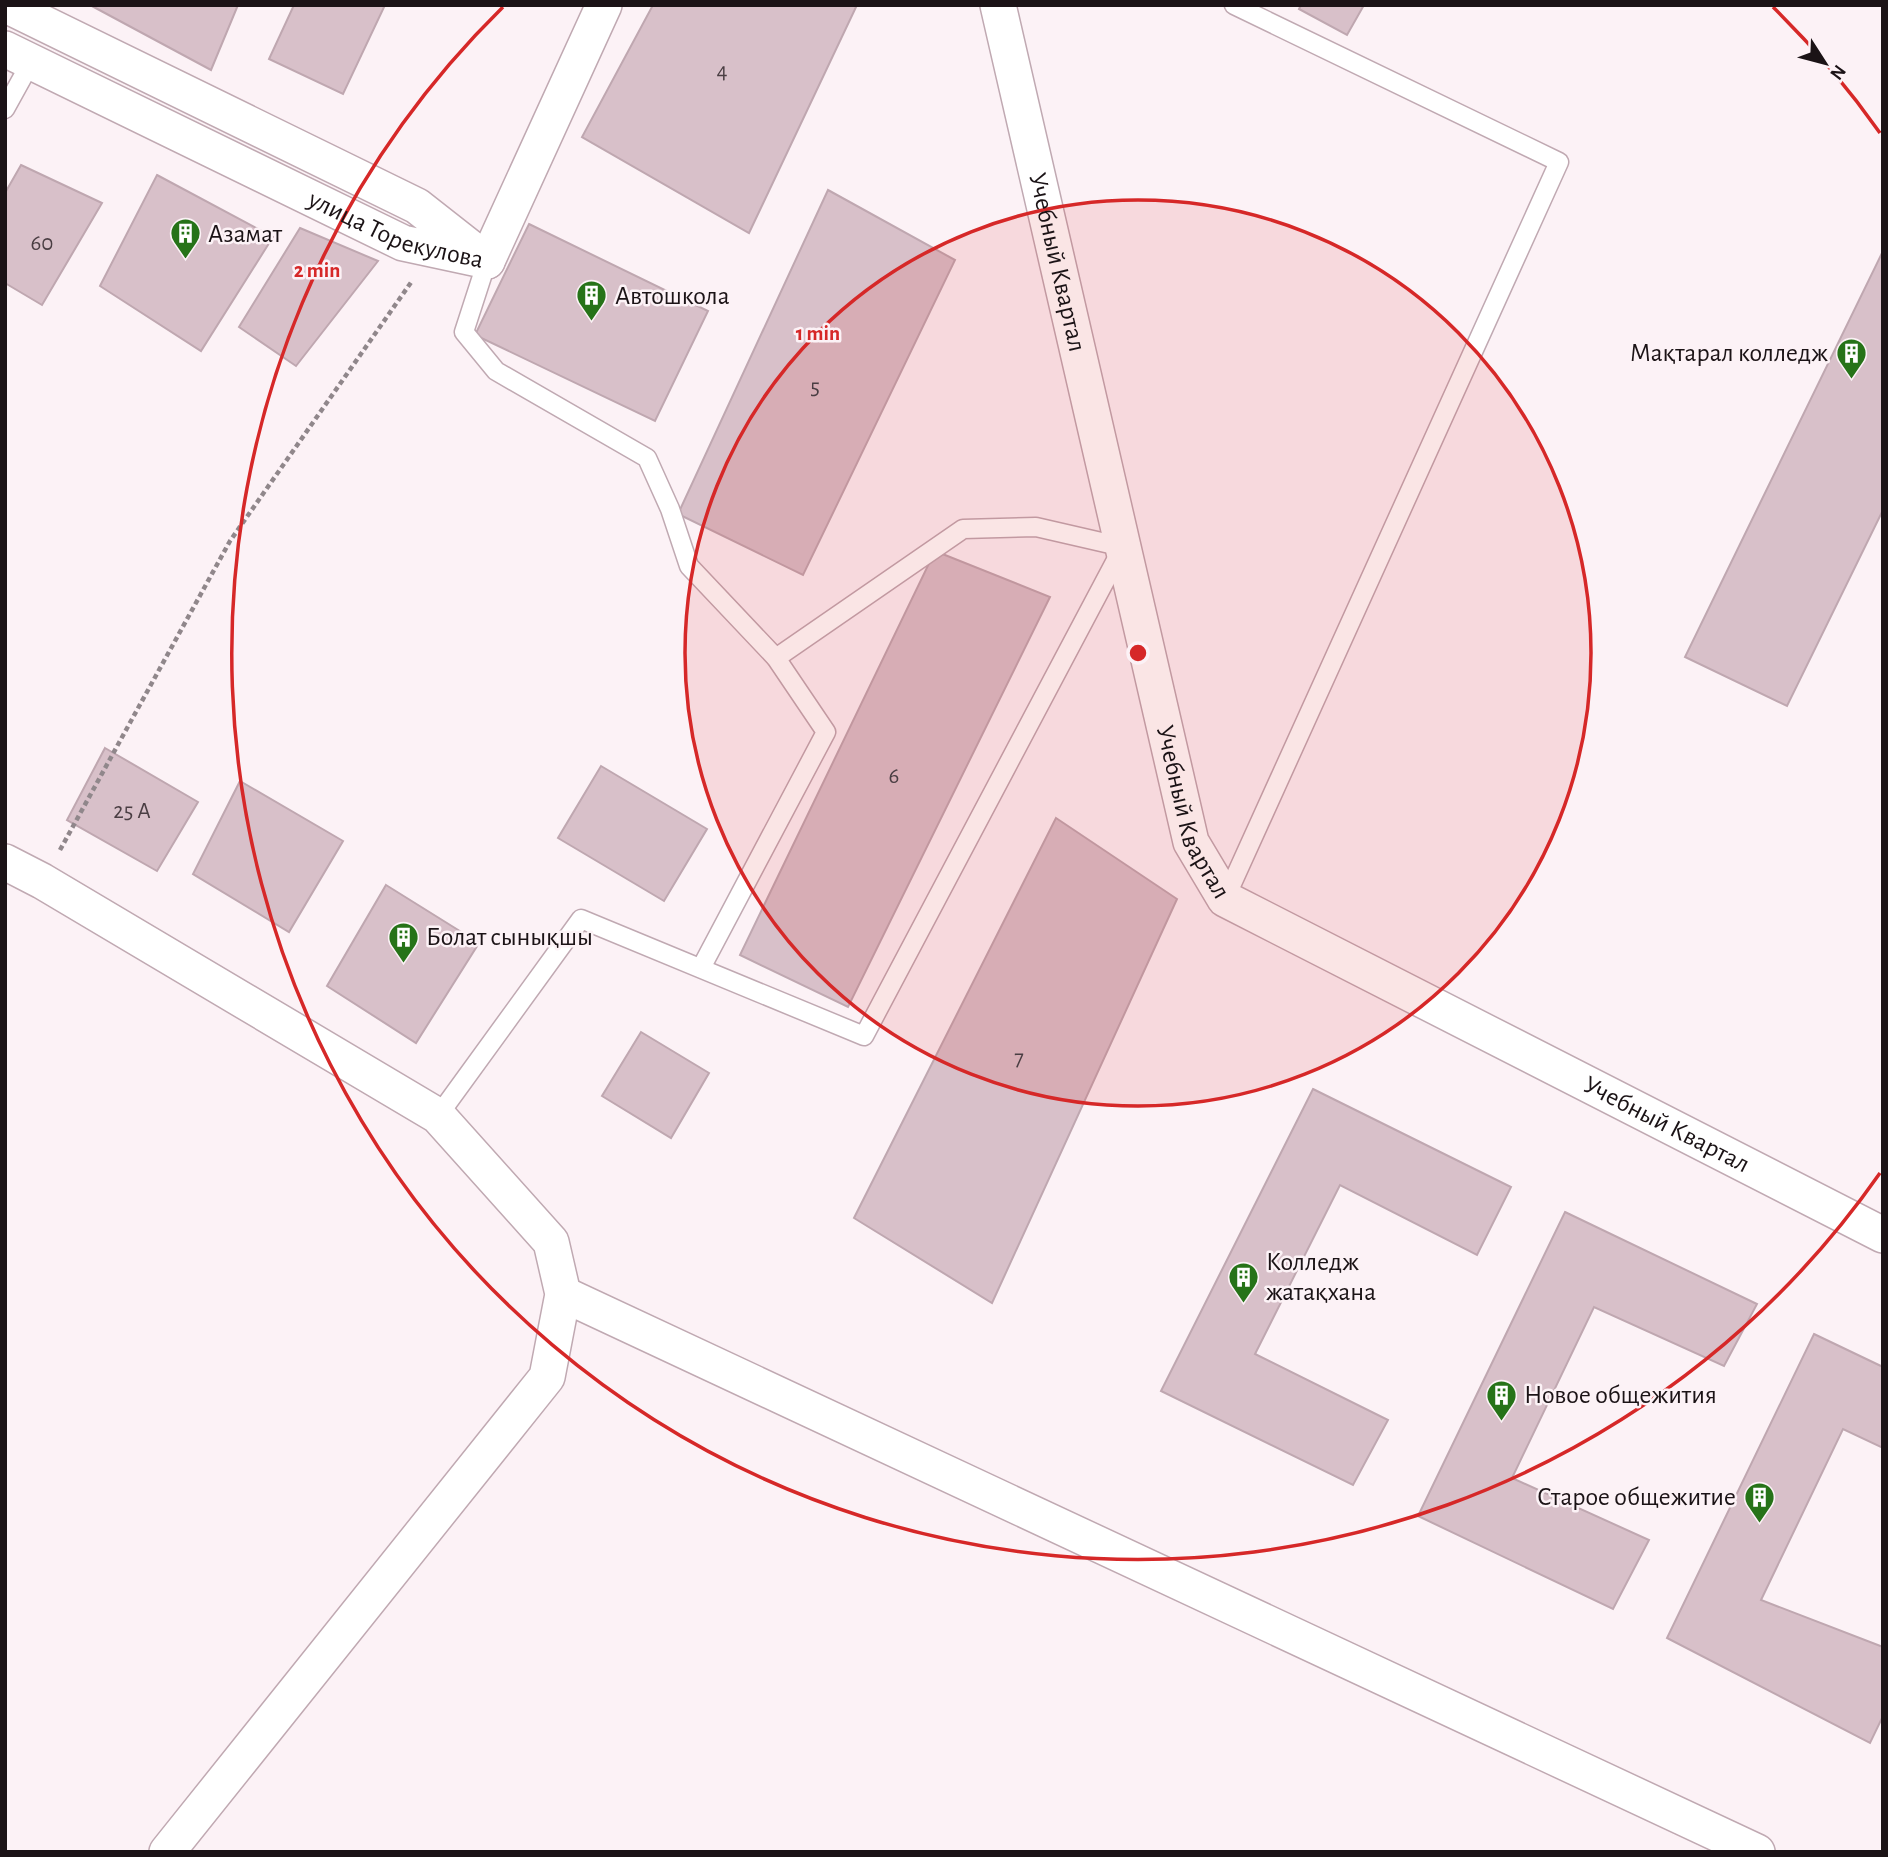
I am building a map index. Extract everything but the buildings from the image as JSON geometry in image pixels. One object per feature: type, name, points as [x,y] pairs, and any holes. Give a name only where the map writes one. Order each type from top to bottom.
[{"type":"street","name":"улица Торекулова","points":[[6,5],[417,206],[487,261]]},
{"type":"street","points":[[487,261],[604,5]]},
{"type":"street","name":"Учебный Квартал","points":[[998,5],[1191,842],[1225,899],[1883,1235]]},
{"type":"street","name":"улица Торекулова","points":[[18,56],[403,243],[487,261]]},
{"type":"street","points":[[5,862],[42,881],[438,1116],[551,1242],[563,1294],[547,1377],[167,1852]]},
{"type":"street","points":[[563,1294],[1757,1852]]},
{"type":"lane","points":[[1225,899],[1559,162],[1234,5]]},
{"type":"lane","points":[[5,110],[18,56]]},
{"type":"lane","points":[[487,261],[464,332],[496,371],[647,458],[670,509],[689,566],[776,658],[826,732],[701,968]]},
{"type":"lane","points":[[438,1116],[581,919],[864,1036],[1123,547],[1036,527],[963,529],[776,658]]},
{"type":"path","points":[[42,881],[229,541],[434,249]]},
{"type":"place","name":"Азамат","points":[[185,261]]},
{"type":"place","name":"Автошкола","points":[[592,323]]},
{"type":"place","name":"Мақтарал колледж","points":[[1851,380]]},
{"type":"place","name":"Болат сынықшы","points":[[403,964]]},
{"type":"place","name":"Колледж жатақхана","points":[[1243,1304]]},
{"type":"place","name":"Новое общежития","points":[[1501,1422]]},
{"type":"place","name":"Старое общежитие","points":[[1759,1524]]}]
